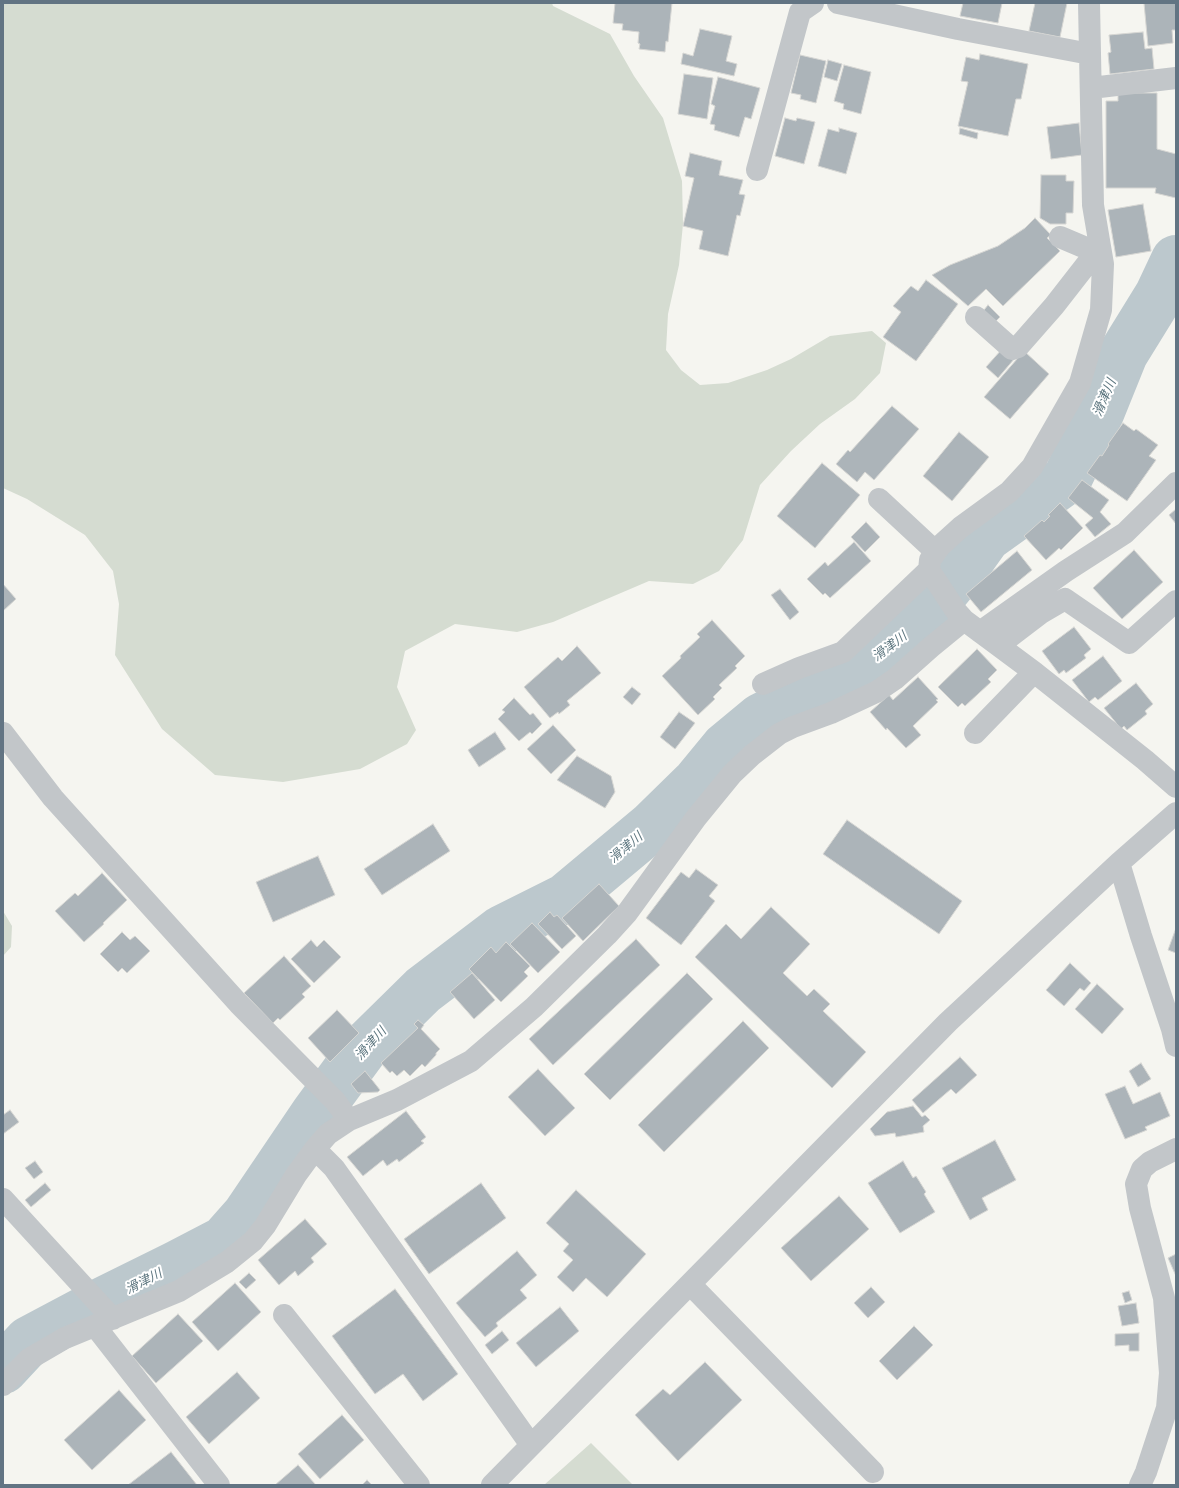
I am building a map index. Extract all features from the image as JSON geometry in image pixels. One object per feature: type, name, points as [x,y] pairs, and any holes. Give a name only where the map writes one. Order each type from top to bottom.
[{"type":"street","points":[[757,170],[800,12],[806,3]]},
{"type":"street","points":[[838,3],[958,30],[1090,54]]},
{"type":"street","points":[[763,684],[799,668],[843,652],[933,566],[940,546],[961,527],[1009,492],[1032,467],[1080,383],[1101,310],[1103,264],[1093,205],[1089,3]]},
{"type":"street","points":[[1091,88],[1176,78]]},
{"type":"street","points":[[1060,237],[1086,248],[1100,247]]},
{"type":"street","points":[[976,318],[1012,349],[1018,347],[1054,306],[1100,247]]},
{"type":"street","points":[[5,1378],[29,1359],[65,1338],[179,1291],[227,1262],[253,1241],[265,1226],[296,1175],[328,1134],[349,1120],[397,1100],[471,1061],[534,1007],[607,935],[627,913],[696,818],[732,774],[752,756],[779,734],[793,727],[831,713],[876,692],[901,674],[931,647],[967,621],[1066,571],[1125,533],[1176,483]]},
{"type":"street","points":[[878,499],[933,566],[967,621],[1145,760],[1176,787]]},
{"type":"street","points":[[999,645],[1041,613],[1065,599],[1129,643],[1176,600]]},
{"type":"street","points":[[975,733],[1034,672]]},
{"type":"street","points":[[3,733],[53,798],[239,1004],[335,1101],[349,1120]]},
{"type":"street","points":[[492,1485],[948,1022],[1119,863],[1176,813]]},
{"type":"street","points":[[1119,863],[1141,936],[1172,1029],[1176,1046]]},
{"type":"street","points":[[315,1149],[334,1168],[531,1445]]},
{"type":"street","points":[[1140,1485],[1146,1472],[1167,1408],[1170,1373],[1164,1298],[1140,1208],[1136,1184],[1142,1169],[1150,1162],[1176,1149]]},
{"type":"street","points":[[3,1199],[104,1322],[219,1485]]},
{"type":"street","points":[[690,1284],[873,1472]]},
{"type":"street","points":[[284,1315],[419,1485]]},
{"type":"shaded area","points":[[3,3],[552,3],[553,6],[610,34],[634,76],[663,118],[682,181],[683,224],[679,265],[668,314],[666,350],[681,370],[700,385],[728,383],[767,370],[791,359],[830,336],[872,331],[886,343],[880,373],[855,399],[820,424],[791,451],[760,485],[743,540],[719,571],[693,584],[649,581],[553,622],[517,632],[455,624],[405,651],[397,687],[416,730],[407,744],[360,769],[283,782],[215,775],[162,729],[115,655],[119,604],[113,571],[85,535],[27,499],[3,488]]},
{"type":"shaded area","points":[[3,911],[12,926],[11,947],[3,956]]},
{"type":"shaded area","points":[[591,1443],[633,1485],[544,1485]]},
{"type":"building","points":[[615,3],[672,3],[668,42],[666,41],[665,52],[639,49],[639,32],[622,30],[623,24],[613,23]]},
{"type":"building","points":[[963,3],[1002,3],[998,23],[960,16]]},
{"type":"building","points":[[1035,3],[1067,3],[1060,37],[1029,31]]},
{"type":"building","points":[[1144,3],[1176,3],[1176,30],[1172,30],[1173,43],[1148,46]]},
{"type":"building","points":[[700,29],[732,36],[726,61],[737,64],[734,76],[681,64],[683,53],[693,56]]},
{"type":"building","points":[[1143,32],[1145,49],[1152,48],[1154,69],[1110,74],[1108,53],[1111,52],[1109,35]]},
{"type":"building","points":[[980,54],[1028,64],[1021,99],[1016,99],[1008,136],[958,126],[968,82],[961,81],[966,57],[979,60]]},
{"type":"building","points":[[800,55],[826,61],[816,103],[800,99],[801,95],[791,93]]},
{"type":"building","points":[[828,60],[842,64],[837,81],[824,77]]},
{"type":"building","points":[[844,65],[871,72],[861,114],[843,109],[844,104],[834,101]]},
{"type":"building","points":[[684,74],[713,78],[707,119],[678,114]]},
{"type":"building","points":[[718,77],[760,88],[751,119],[745,117],[739,137],[714,130],[715,125],[710,124],[715,106],[711,104]]},
{"type":"building","points":[[1118,93],[1157,93],[1157,149],[1176,154],[1176,198],[1155,193],[1156,188],[1106,188],[1106,101],[1118,101]]},
{"type":"building","points":[[785,118],[796,121],[797,118],[815,122],[804,164],[775,156]]},
{"type":"building","points":[[1079,123],[1082,155],[1051,159],[1047,127]]},
{"type":"building","points":[[839,128],[857,133],[846,174],[818,166],[828,129],[839,132]]},
{"type":"building","points":[[960,128],[978,133],[977,139],[959,134]]},
{"type":"building","points":[[690,153],[722,161],[719,175],[743,180],[739,194],[745,195],[740,216],[737,215],[728,256],[699,249],[703,231],[683,226],[694,178],[685,176]]},
{"type":"building","points":[[1041,175],[1066,175],[1066,181],[1074,181],[1073,213],[1066,213],[1066,224],[1050,224],[1040,218]]},
{"type":"building","points":[[1143,204],[1151,251],[1116,257],[1108,210]]},
{"type":"building","points":[[1035,218],[1051,235],[1047,238],[1060,251],[1003,306],[986,289],[968,306],[932,275],[950,265],[998,246],[1025,228]]},
{"type":"building","points":[[926,280],[958,304],[916,361],[883,337],[901,312],[893,306],[911,286],[918,291]]},
{"type":"building","points":[[988,305],[1000,317],[992,325],[980,315]]},
{"type":"building","points":[[1003,348],[1015,358],[998,378],[986,367]]},
{"type":"building","points":[[1024,351],[1049,374],[1010,419],[984,397]]},
{"type":"building","points":[[892,406],[919,429],[874,480],[865,472],[857,482],[836,464],[848,450],[850,452]]},
{"type":"building","points":[[1123,423],[1134,431],[1136,429],[1158,445],[1149,456],[1156,460],[1127,501],[1087,473],[1100,455],[1102,456],[1109,445],[1108,444]]},
{"type":"building","points":[[959,432],[989,457],[952,501],[923,476]]},
{"type":"building","points":[[822,463],[860,495],[815,548],[777,516]]},
{"type":"building","points":[[1082,480],[1109,500],[1100,512],[1111,524],[1095,537],[1085,525],[1093,518],[1068,498]]},
{"type":"building","points":[[1060,503],[1083,528],[1061,550],[1059,548],[1046,560],[1024,536],[1042,520],[1044,522],[1050,516],[1048,515]]},
{"type":"building","points":[[1176,509],[1176,524],[1169,515]]},
{"type":"building","points":[[866,522],[880,537],[865,552],[851,537]]},
{"type":"building","points":[[854,542],[871,561],[830,598],[825,593],[823,595],[807,579],[825,562],[828,566]]},
{"type":"building","points":[[1134,550],[1163,582],[1122,619],[1093,588]]},
{"type":"building","points":[[1017,551],[1032,570],[981,612],[966,594]]},
{"type":"building","points":[[3,584],[16,599],[3,611]]},
{"type":"building","points":[[780,589],[799,612],[790,620],[771,595]]},
{"type":"building","points":[[712,620],[745,656],[735,666],[737,668],[719,685],[722,688],[713,697],[715,699],[698,715],[662,676],[700,637],[697,634]]},
{"type":"building","points":[[1074,627],[1091,649],[1084,655],[1086,658],[1066,673],[1064,670],[1059,674],[1042,651]]},
{"type":"building","points":[[577,646],[601,673],[567,701],[570,705],[559,714],[558,712],[550,718],[524,687],[558,657],[562,661]]},
{"type":"building","points":[[977,649],[997,670],[988,679],[991,682],[965,706],[962,703],[958,707],[938,687]]},
{"type":"building","points":[[1103,656],[1122,681],[1098,700],[1095,697],[1089,702],[1072,680]]},
{"type":"building","points":[[918,677],[938,699],[936,700],[938,702],[913,726],[921,735],[906,748],[887,728],[886,730],[870,712],[889,695],[893,700]]},
{"type":"building","points":[[1136,683],[1153,704],[1145,711],[1147,714],[1127,730],[1124,726],[1121,729],[1104,708]]},
{"type":"building","points":[[632,687],[641,694],[632,705],[623,697]]},
{"type":"building","points":[[514,698],[530,715],[533,713],[542,724],[532,734],[530,732],[519,741],[498,719],[505,712],[502,710]]},
{"type":"building","points":[[679,712],[695,723],[675,749],[660,737]]},
{"type":"building","points":[[553,725],[576,750],[551,774],[527,749]]},
{"type":"building","points":[[495,732],[506,749],[479,767],[468,750]]},
{"type":"building","points":[[577,756],[611,776],[615,792],[605,808],[557,780]]},
{"type":"building","points":[[847,820],[962,901],[939,934],[823,854]]},
{"type":"building","points":[[433,824],[450,851],[382,895],[364,869]]},
{"type":"building","points":[[318,856],[335,895],[273,922],[256,882]]},
{"type":"building","points":[[696,869],[718,885],[709,896],[715,901],[681,945],[646,918],[681,872],[689,878]]},
{"type":"building","points":[[102,873],[127,900],[84,942],[55,911],[75,893],[78,896]]},
{"type":"building","points":[[599,884],[619,906],[583,941],[562,918]]},
{"type":"building","points":[[771,907],[810,944],[783,973],[807,996],[814,989],[830,1004],[823,1011],[866,1052],[832,1088],[695,957],[726,924],[741,939]]},
{"type":"building","points":[[550,912],[554,917],[557,915],[576,936],[562,949],[538,924]]},
{"type":"building","points":[[532,923],[560,952],[538,973],[510,944]]},
{"type":"building","points":[[1176,928],[1176,953],[1168,950]]},
{"type":"building","points":[[122,932],[130,940],[135,936],[150,951],[127,973],[122,968],[118,972],[100,954]]},
{"type":"building","points":[[636,939],[660,965],[553,1065],[529,1039]]},
{"type":"building","points":[[311,940],[317,947],[324,940],[341,957],[314,983],[291,959]]},
{"type":"building","points":[[506,942],[530,966],[524,972],[528,976],[501,1002],[469,969],[491,947],[496,953]]},
{"type":"building","points":[[284,956],[311,986],[302,994],[305,997],[280,1020],[278,1018],[273,1023],[244,993]]},
{"type":"building","points":[[1070,963],[1091,983],[1084,991],[1080,988],[1064,1006],[1046,990]]},
{"type":"building","points":[[472,973],[495,1000],[474,1019],[450,992]]},
{"type":"building","points":[[687,973],[713,999],[610,1100],[584,1074]]},
{"type":"building","points":[[1097,984],[1124,1009],[1102,1034],[1075,1009]]},
{"type":"building","points":[[337,1010],[359,1033],[330,1062],[308,1038]]},
{"type":"building","points":[[418,1020],[424,1025],[421,1029],[440,1049],[425,1067],[422,1064],[410,1076],[404,1070],[397,1076],[392,1071],[390,1073],[381,1063],[418,1028],[414,1024]]},
{"type":"building","points":[[743,1021],[769,1048],[664,1152],[638,1125]]},
{"type":"building","points":[[960,1057],[977,1075],[956,1094],[951,1089],[923,1113],[912,1100]]},
{"type":"building","points":[[1141,1063],[1151,1079],[1138,1087],[1129,1071]]},
{"type":"building","points":[[538,1069],[575,1108],[545,1136],[508,1097]]},
{"type":"building","points":[[365,1071],[380,1090],[378,1092],[358,1093],[351,1084]]},
{"type":"building","points":[[1125,1086],[1133,1104],[1160,1092],[1170,1116],[1145,1127],[1147,1130],[1125,1139],[1105,1094]]},
{"type":"building","points":[[913,1106],[922,1117],[925,1115],[930,1120],[923,1126],[924,1132],[896,1137],[895,1133],[875,1136],[870,1129],[887,1112]]},
{"type":"building","points":[[10,1110],[19,1122],[3,1134],[3,1115]]},
{"type":"building","points":[[406,1111],[426,1137],[421,1141],[424,1143],[399,1162],[397,1159],[387,1166],[383,1160],[363,1176],[347,1157]]},
{"type":"building","points":[[995,1140],[1016,1180],[982,1198],[988,1210],[970,1220],[942,1168]]},
{"type":"building","points":[[35,1161],[43,1172],[34,1179],[25,1168]]},
{"type":"building","points":[[903,1161],[913,1178],[916,1176],[926,1192],[924,1194],[935,1212],[900,1233],[868,1183]]},
{"type":"building","points":[[45,1183],[51,1190],[31,1207],[25,1200]]},
{"type":"building","points":[[481,1183],[506,1218],[429,1274],[404,1239]]},
{"type":"building","points":[[576,1190],[646,1254],[607,1297],[586,1278],[573,1292],[557,1277],[573,1260],[563,1251],[569,1244],[546,1223]]},
{"type":"building","points":[[839,1196],[869,1229],[811,1281],[781,1248]]},
{"type":"building","points":[[305,1219],[327,1244],[311,1258],[314,1262],[298,1276],[295,1271],[279,1285],[258,1260]]},
{"type":"building","points":[[517,1251],[537,1275],[520,1290],[527,1298],[496,1323],[498,1326],[485,1337],[456,1303]]},
{"type":"building","points":[[1176,1254],[1176,1276],[1168,1258]]},
{"type":"building","points":[[249,1273],[256,1280],[246,1289],[239,1282]]},
{"type":"building","points":[[235,1283],[261,1312],[218,1351],[192,1322]]},
{"type":"building","points":[[871,1287],[885,1302],[868,1318],[854,1303]]},
{"type":"building","points":[[395,1289],[458,1374],[423,1401],[403,1374],[375,1394],[332,1336]]},
{"type":"building","points":[[1129,1291],[1132,1300],[1125,1303],[1122,1293]]},
{"type":"building","points":[[1136,1303],[1139,1323],[1122,1326],[1118,1306]]},
{"type":"building","points":[[560,1307],[579,1331],[536,1367],[516,1343]]},
{"type":"building","points":[[178,1314],[203,1341],[156,1383],[132,1356]]},
{"type":"building","points":[[914,1326],[933,1345],[897,1380],[879,1361]]},
{"type":"building","points":[[502,1331],[509,1340],[492,1354],[485,1345]]},
{"type":"building","points":[[1139,1333],[1139,1351],[1129,1351],[1129,1345],[1115,1346],[1115,1334]]},
{"type":"building","points":[[705,1362],[742,1400],[678,1461],[635,1415],[663,1389],[670,1395]]},
{"type":"building","points":[[237,1372],[260,1398],[209,1444],[186,1417]]},
{"type":"building","points":[[119,1390],[146,1420],[92,1470],[64,1440]]},
{"type":"building","points":[[342,1415],[364,1440],[320,1479],[298,1454]]},
{"type":"building","points":[[171,1452],[197,1485],[128,1485]]},
{"type":"building","points":[[298,1465],[316,1485],[275,1485]]},
{"type":"building","points":[[367,1480],[372,1485],[362,1485]]},
{"type":"waterway","name":"滑津川","points":[[3,1369],[29,1341],[224,1241],[247,1215],[316,1113],[363,1049],[423,990],[502,930],[566,898],[651,827],[698,781],[726,747],[761,718],[882,657],[906,638],[966,565],[986,537],[1067,479],[1100,411],[1123,354],[1160,294],[1176,260]]}]
